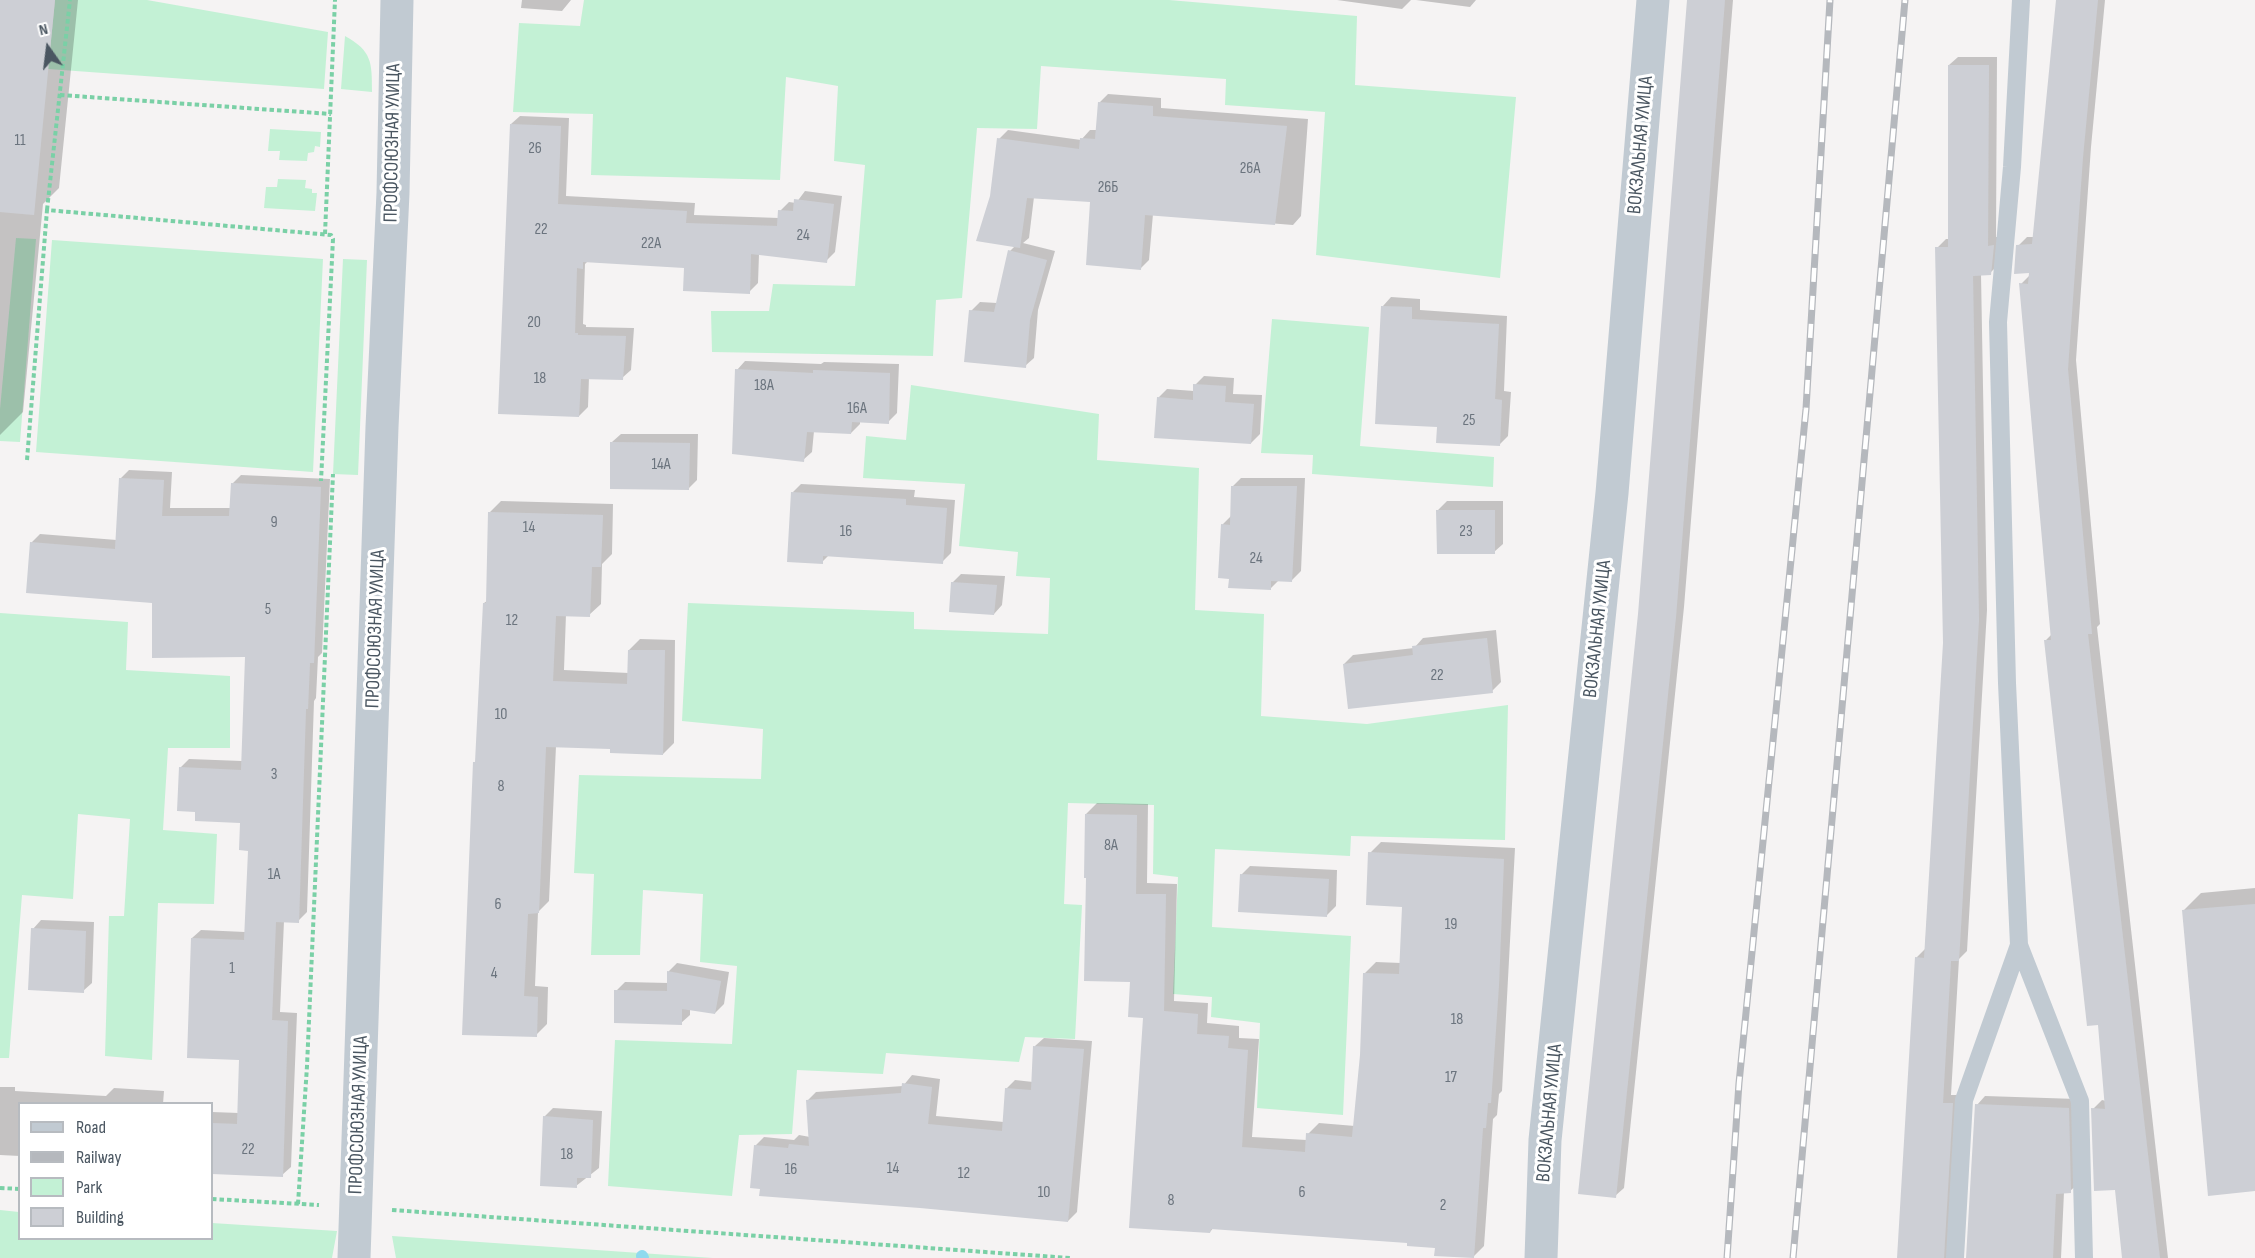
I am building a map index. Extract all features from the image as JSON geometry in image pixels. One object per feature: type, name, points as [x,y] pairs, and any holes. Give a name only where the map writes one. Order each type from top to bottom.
[{"type":"street","name":"ПРОФСОЮЗНАЯ УЛИЦА","points":[[354,1258],[382,427],[393,193],[397,0]]},
{"type":"street","name":"ВОКЗАЛЬНАЯ УЛИЦА","points":[[1541,1258],[1545,1140],[1612,493],[1653,0]]},
{"type":"lane","points":[[2021,0],[2012,167],[1998,322],[2007,683],[2019,945],[2080,1101],[2084,1258]]},
{"type":"lane","points":[[1955,1258],[1964,1100],[2019,945]]},
{"type":"path","points":[[27,460],[47,210],[70,0]]},
{"type":"path","points":[[325,234],[335,0]]},
{"type":"path","points":[[60,95],[331,114]]},
{"type":"path","points":[[47,210],[331,235],[333,239],[321,481]]},
{"type":"path","points":[[298,1204],[307,1066],[333,474]]},
{"type":"path","points":[[0,1188],[18,1189]]},
{"type":"path","points":[[213,1199],[356,1207],[1070,1258]]},
{"type":"green space","points":[[55,0],[147,0],[328,32],[324,89],[48,69]]},
{"type":"green space","points":[[584,0],[1169,0],[1357,16],[1355,85],[1516,97],[1500,278],[1316,255],[1325,112],[1225,105],[1226,79],[1041,66],[1037,129],[977,128],[962,298],[936,300],[933,356],[712,352],[711,311],[769,311],[773,284],[855,286],[865,165],[834,161],[838,86],[786,77],[780,180],[591,175],[593,114],[513,112],[519,23],[580,26]]},
{"type":"green space","points":[[345,36],[361,47],[369,58],[372,92],[341,89]]},
{"type":"green space","points":[[270,129],[321,132],[320,147],[315,146],[314,152],[308,153],[307,161],[279,160],[280,151],[268,151]]},
{"type":"green space","points":[[278,179],[306,180],[305,188],[312,189],[312,193],[317,193],[315,211],[264,208],[266,187],[277,187]]},
{"type":"green space","points":[[16,238],[36,239],[20,442],[0,441],[0,409]]},
{"type":"green space","points":[[52,240],[323,259],[313,472],[36,452]]},
{"type":"green space","points":[[343,259],[367,260],[358,475],[333,474]]},
{"type":"green space","points":[[1272,319],[1369,327],[1360,446],[1494,457],[1493,487],[1312,474],[1313,455],[1261,453]]},
{"type":"green space","points":[[911,385],[1099,414],[1097,460],[1199,468],[1195,610],[1264,614],[1261,716],[1367,724],[1508,705],[1505,840],[1351,836],[1350,856],[1215,849],[1212,927],[1351,936],[1343,1115],[1257,1108],[1260,1023],[1211,1017],[1212,997],[1173,994],[1178,877],[1153,874],[1154,805],[1068,803],[1064,904],[1082,905],[1075,1039],[1025,1037],[1019,1062],[886,1053],[883,1074],[797,1070],[792,1134],[739,1135],[732,1196],[608,1186],[615,1040],[732,1044],[737,966],[700,962],[703,894],[643,890],[640,955],[591,955],[594,874],[574,873],[579,775],[761,779],[763,729],[682,721],[688,603],[914,612],[914,629],[1048,634],[1050,578],[1016,576],[1018,552],[959,546],[965,484],[863,478],[866,436],[906,440]]},
{"type":"green space","points":[[0,613],[128,622],[126,670],[230,676],[230,748],[168,748],[163,830],[217,834],[214,904],[158,903],[152,1060],[105,1056],[109,916],[124,916],[130,819],[78,814],[73,899],[22,895],[9,1058],[0,1058]]},
{"type":"green space","points":[[0,1210],[18,1212],[18,1240],[213,1240],[213,1223],[337,1231],[332,1258],[0,1258]]},
{"type":"green space","points":[[392,1236],[713,1258],[396,1258]]},
{"type":"building","points":[[0,0],[55,0],[34,215],[0,212]]},
{"type":"building","points":[[1687,0],[1725,0],[1676,617],[1616,1198],[1578,1194],[1638,614]]},
{"type":"building","points":[[2056,0],[2098,0],[2083,157],[2068,369],[2092,634],[2088,634],[2160,1258],[2122,1258],[2115,1190],[2094,1191],[2091,1108],[2105,1109],[2098,1025],[2087,1026],[2044,640],[2051,640],[2019,283],[2028,284],[2029,273],[2014,274],[2016,245],[2032,244]]},
{"type":"building","points":[[1948,65],[1989,65],[1988,246],[1994,245],[1991,275],[1973,276],[1979,620],[1959,961],[1951,961],[1943,1103],[1953,1103],[1944,1258],[1897,1258],[1915,957],[1924,958],[1943,643],[1935,247],[1948,247]]},
{"type":"building","points":[[1098,102],[1153,106],[1153,116],[1287,126],[1275,225],[1145,215],[1141,270],[1086,265],[1090,202],[1027,198],[1020,248],[976,241],[990,196],[997,138],[1079,149],[1080,138],[1095,139]]},
{"type":"building","points":[[510,124],[561,126],[558,204],[687,211],[686,223],[777,226],[778,210],[793,211],[794,199],[834,204],[827,263],[751,254],[750,294],[683,291],[684,268],[583,262],[583,269],[577,268],[575,333],[578,335],[626,336],[623,380],[581,379],[579,417],[498,414]]},
{"type":"building","points":[[1008,250],[1047,260],[1030,320],[1026,368],[964,362],[969,310],[994,312]]},
{"type":"building","points":[[1381,306],[1412,307],[1412,319],[1499,324],[1495,399],[1502,400],[1500,446],[1436,443],[1437,427],[1375,424]]},
{"type":"building","points":[[735,369],[813,373],[813,370],[890,373],[889,424],[852,422],[851,434],[807,432],[804,462],[732,454]]},
{"type":"building","points":[[1193,384],[1226,386],[1225,402],[1254,404],[1251,444],[1154,438],[1157,397],[1193,400]]},
{"type":"building","points":[[610,442],[690,443],[689,490],[610,489]]},
{"type":"building","points":[[119,478],[164,480],[162,516],[229,516],[231,483],[321,487],[314,663],[310,663],[308,709],[306,709],[299,923],[276,922],[272,1020],[288,1021],[283,1177],[213,1174],[213,1123],[237,1124],[239,1060],[187,1058],[191,938],[244,940],[248,851],[239,850],[240,823],[195,821],[195,812],[177,811],[179,767],[241,770],[245,657],[152,658],[152,603],[26,593],[30,542],[115,549]]},
{"type":"building","points":[[1231,486],[1297,486],[1292,582],[1271,581],[1271,590],[1228,588],[1229,579],[1218,578],[1221,524],[1230,525]]},
{"type":"building","points":[[791,492],[906,499],[906,505],[947,508],[943,564],[823,556],[823,564],[787,562]]},
{"type":"building","points":[[1436,510],[1495,510],[1495,554],[1437,554]]},
{"type":"building","points":[[488,512],[603,515],[601,567],[592,567],[590,617],[556,616],[553,681],[627,684],[628,650],[665,650],[663,755],[610,753],[610,749],[546,747],[539,913],[528,914],[524,996],[538,997],[537,1037],[462,1035],[473,762],[475,762],[483,603],[486,603]]},
{"type":"building","points":[[951,582],[997,585],[994,615],[949,612]]},
{"type":"building","points":[[1487,638],[1493,693],[1348,709],[1343,664],[1413,655],[1412,646]]},
{"type":"building","points":[[1085,814],[1137,815],[1136,894],[1166,894],[1164,1011],[1198,1014],[1197,1034],[1229,1036],[1228,1048],[1248,1050],[1242,1147],[1305,1152],[1306,1133],[1352,1137],[1360,1055],[1363,973],[1399,974],[1402,907],[1366,905],[1368,852],[1504,859],[1491,1103],[1488,1103],[1486,1128],[1483,1128],[1474,1258],[1434,1256],[1435,1248],[1407,1246],[1407,1243],[1211,1229],[1210,1233],[1129,1228],[1143,1018],[1128,1017],[1130,982],[1084,981]]},
{"type":"building","points":[[1240,874],[1329,879],[1327,917],[1238,912]]},
{"type":"building","points":[[2255,904],[2255,1191],[2208,1196],[2182,910]]},
{"type":"building","points":[[31,928],[86,931],[84,993],[28,990]]},
{"type":"building","points":[[667,971],[721,981],[715,1014],[682,1009],[682,1025],[614,1023],[614,990],[667,991]]},
{"type":"building","points":[[1033,1046],[1084,1049],[1068,1222],[759,1196],[760,1189],[750,1188],[754,1145],[788,1148],[789,1144],[809,1146],[806,1100],[901,1093],[902,1083],[932,1087],[928,1124],[1002,1131],[1005,1088],[1031,1090]]},
{"type":"building","points":[[1975,1104],[2069,1108],[2071,1193],[2056,1194],[2053,1258],[1966,1258]]},
{"type":"building","points":[[543,1116],[593,1120],[591,1178],[577,1178],[577,1188],[540,1186]]},
{"type":"railway","points":[[1727,1258],[1739,1083],[1806,409],[1830,0]]},
{"type":"railway","points":[[1793,1258],[1905,0]]}]
